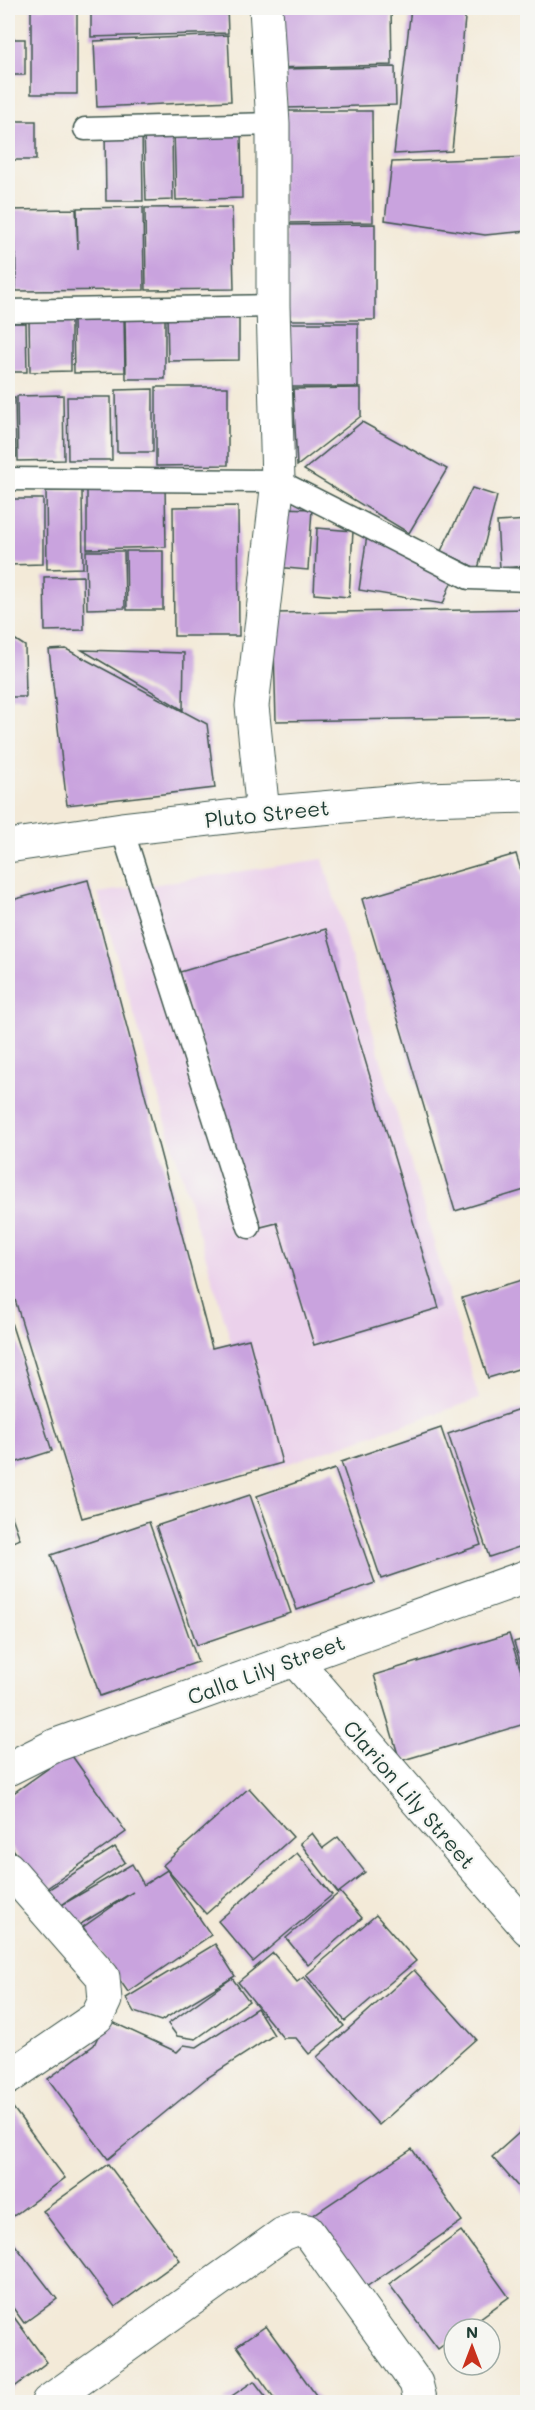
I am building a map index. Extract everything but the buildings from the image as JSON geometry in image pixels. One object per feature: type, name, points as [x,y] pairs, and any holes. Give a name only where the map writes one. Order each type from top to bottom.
[{"type":"street","points":[[262,813],[252,706],[278,480],[273,306],[273,124],[266,8]]},
{"type":"street","name":"Pluto Street","points":[[8,846],[122,829],[262,813],[426,799],[528,796]]},
{"type":"street","name":"Calla Lily Street","points":[[8,1769],[56,1745],[528,1576]]},
{"type":"street","name":"Clarion Lily Street","points":[[294,1659],[528,1929]]},
{"type":"street","points":[[8,1868],[103,1977],[105,2000],[97,2017],[8,2078]]},
{"type":"street","points":[[48,2403],[283,2234],[296,2229],[307,2231],[416,2383],[419,2403]]},
{"type":"lane","points":[[85,129],[273,124]]},
{"type":"lane","points":[[8,311],[273,306]]},
{"type":"lane","points":[[8,479],[278,480],[469,578],[528,580]]},
{"type":"lane","points":[[122,829],[249,1227]]},
{"type":"shaded area","points":[[323,859],[479,1399],[269,1470],[98,893]]}]
